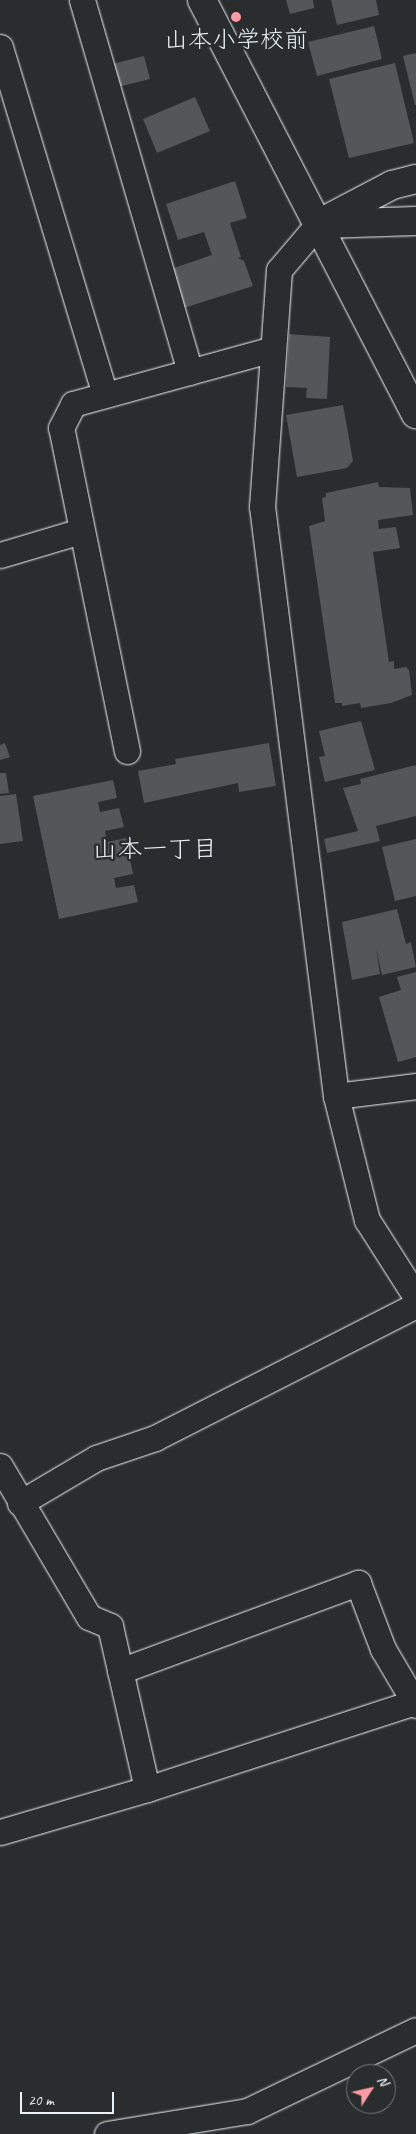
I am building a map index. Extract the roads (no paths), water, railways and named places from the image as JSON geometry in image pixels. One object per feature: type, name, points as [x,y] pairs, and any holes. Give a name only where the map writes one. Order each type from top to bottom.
[{"type":"street","points":[[82,0],[190,372]]},
{"type":"street","points":[[202,0],[416,414]]},
{"type":"street","points":[[0,47],[105,395]]},
{"type":"street","points":[[416,179],[392,185],[318,224],[278,270],[262,506],[336,1096],[367,1220],[416,1297]]},
{"type":"street","points":[[318,224],[416,221]]},
{"type":"street","points":[[127,751],[61,428],[72,404],[272,349]]},
{"type":"street","points":[[0,555],[81,531]]},
{"type":"street","points":[[336,1096],[416,1086]]},
{"type":"street","points":[[20,1503],[96,1458],[155,1438],[416,1305]]},
{"type":"street","points":[[0,1466],[89,1618],[110,1626],[148,1789]]},
{"type":"street","points":[[0,1832],[148,1789],[415,1704],[384,1649],[358,1583],[120,1671]]},
{"type":"street","points":[[107,2134],[247,2111],[416,2030]]},
{"type":"place","name":"山本小学校前","points":[[236,17]]},
{"type":"district","name":"山本一丁目","points":[[155,849]]}]
